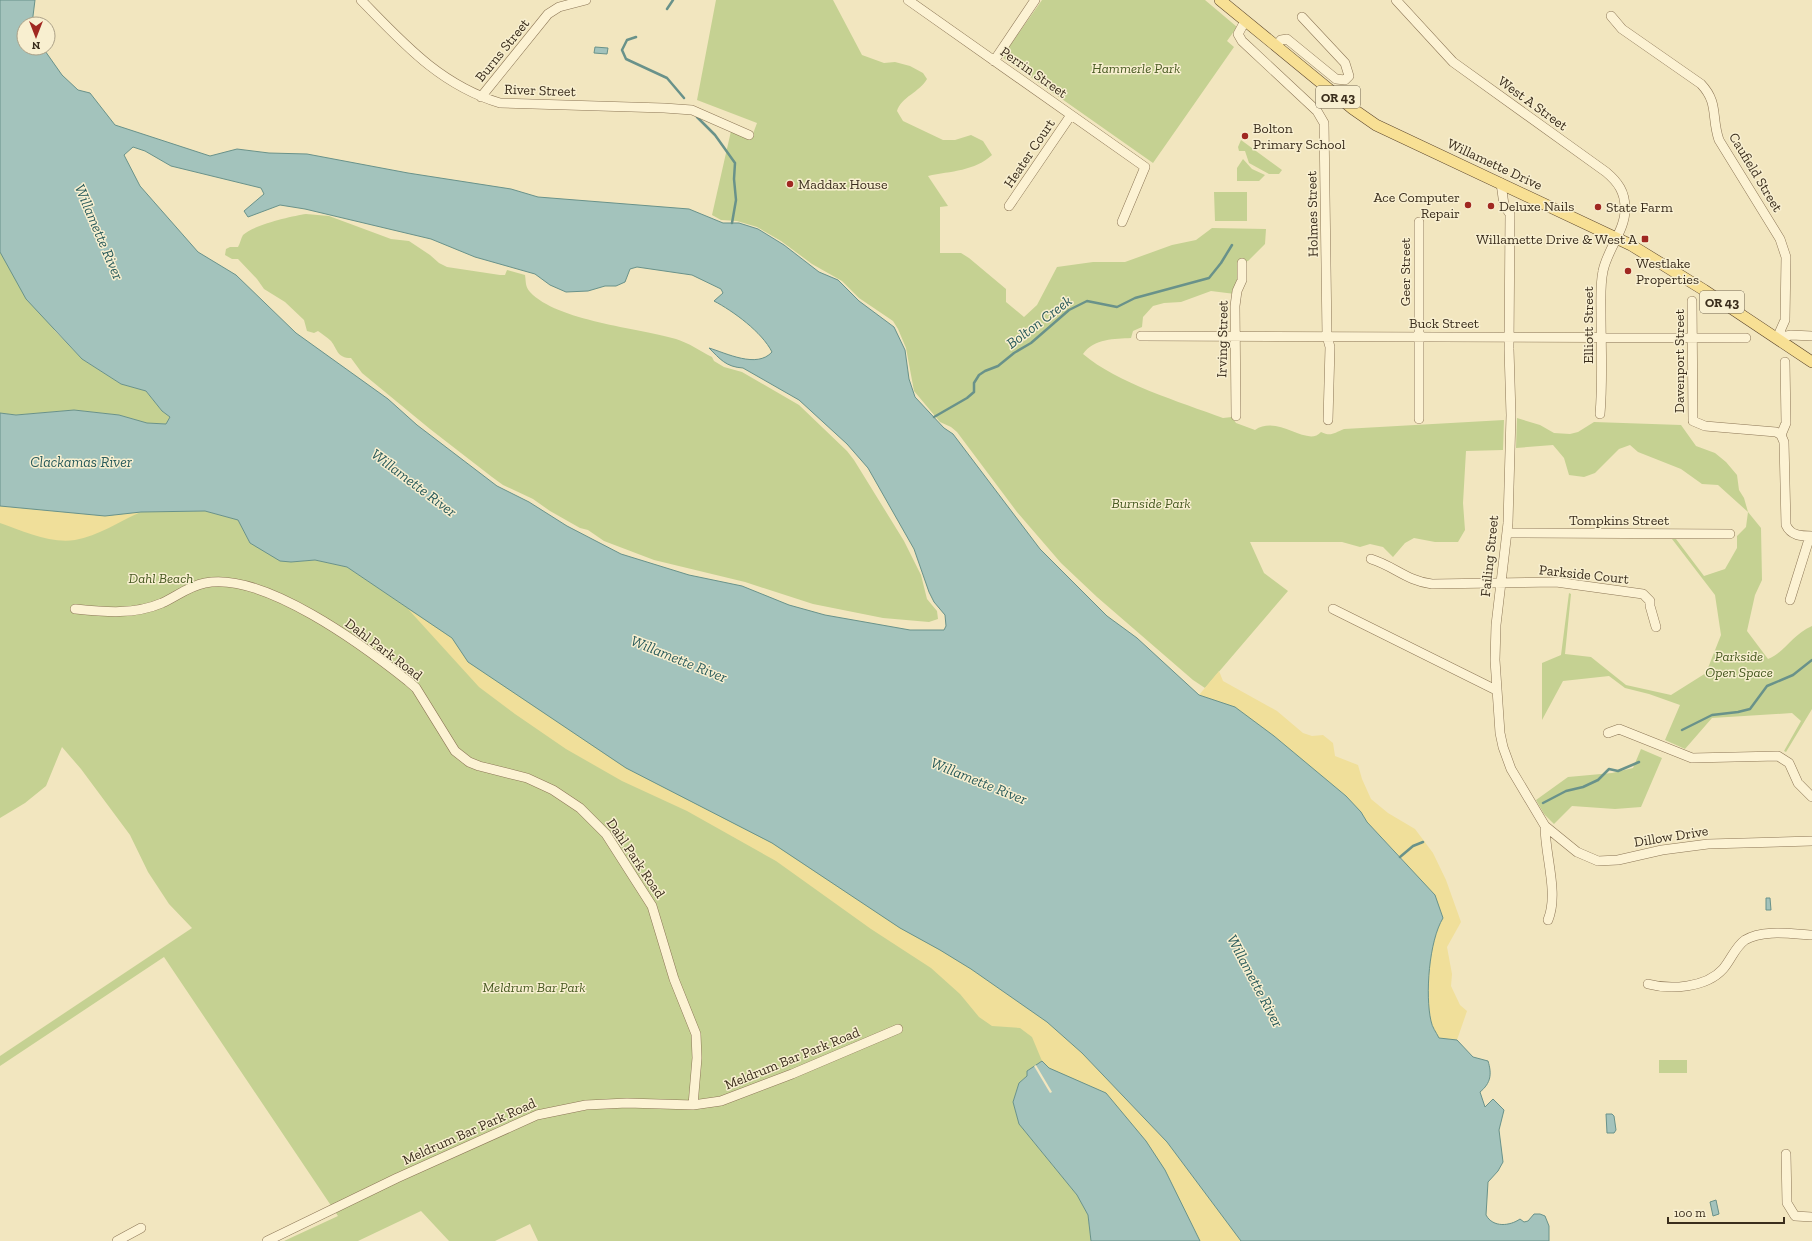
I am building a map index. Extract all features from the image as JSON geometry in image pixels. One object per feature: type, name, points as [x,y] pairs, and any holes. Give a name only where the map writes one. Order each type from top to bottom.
[{"type":"main road","name":"Willamette Drive","points":[[1220,0],[1348,105],[1376,125],[1616,237],[1666,266],[1812,362]]},
{"type":"street","name":"River Street","points":[[361,0],[401,41],[427,64],[446,78],[481,97],[500,103],[692,110],[749,135]]},
{"type":"street","name":"Burns Street","points":[[481,97],[548,14],[559,7],[586,0]]},
{"type":"street","name":"Perrin Street","points":[[908,0],[1145,167],[1122,222]]},
{"type":"street","points":[[994,61],[1035,0]]},
{"type":"street","name":"West A Street","points":[[1396,0],[1453,62],[1614,179],[1623,194],[1625,211],[1623,222],[1616,237]]},
{"type":"street","name":"Caufield Street","points":[[1611,16],[1622,28],[1701,84],[1710,94],[1713,100],[1715,123],[1719,140],[1780,238],[1784,248],[1786,257],[1785,320],[1777,338]]},
{"type":"street","points":[[1276,46],[1281,40],[1287,39],[1336,79],[1345,80],[1349,76],[1345,63],[1302,17]]},
{"type":"street","name":"Holmes Street","points":[[1246,21],[1238,34],[1242,41],[1317,111],[1324,123],[1327,336],[1330,347],[1328,420]]},
{"type":"street","name":"Heater Court","points":[[1009,206],[1072,115]]},
{"type":"street","name":"Failing Street","points":[[1501,184],[1504,205],[1510,214],[1511,415],[1507,533],[1495,643],[1496,690],[1500,733],[1506,756],[1511,769],[1546,826]]},
{"type":"street","name":"Geer Street","points":[[1419,222],[1419,419]]},
{"type":"street","name":"Elliott Street","points":[[1600,414],[1602,388],[1601,338],[1603,271],[1616,237]]},
{"type":"street","name":"Irving Street","points":[[1236,416],[1235,306],[1237,291],[1242,280],[1242,263]]},
{"type":"street","name":"Davenport Street","points":[[1692,301],[1693,421],[1705,426],[1776,432],[1781,435]]},
{"type":"street","points":[[1777,338],[1791,335],[1812,336]]},
{"type":"street","name":"Buck Street","points":[[1141,336],[1746,338]]},
{"type":"street","points":[[1785,362],[1786,422],[1781,435],[1784,442],[1785,517],[1789,531],[1796,535],[1811,536],[1790,600]]},
{"type":"street","name":"Tompkins Street","points":[[1507,533],[1730,534]]},
{"type":"street","name":"Parkside Court","points":[[1371,559],[1390,566],[1408,578],[1418,582],[1501,584],[1556,582],[1628,591],[1639,595],[1640,600],[1645,606],[1650,606],[1656,627]]},
{"type":"street","name":"Dahl Park Road","points":[[75,609],[113,612],[142,610],[163,602],[192,586],[207,582],[241,585],[273,594],[300,607],[330,626],[408,681],[416,688],[455,751],[464,758],[479,766],[539,783],[554,790],[580,808],[606,834],[652,906],[674,979],[696,1034],[697,1045],[693,1105]]},
{"type":"street","points":[[1333,608],[1496,690]]},
{"type":"street","points":[[1608,733],[1619,728],[1692,758],[1778,756],[1789,763],[1798,783],[1812,797]]},
{"type":"street","points":[[1546,826],[1545,845],[1553,897],[1552,910],[1548,920]]},
{"type":"street","name":"Dillow Drive","points":[[1546,826],[1577,852],[1592,859],[1604,861],[1662,850],[1708,844],[1812,840]]},
{"type":"street","points":[[1648,984],[1658,987],[1685,986],[1706,981],[1723,969],[1745,940],[1755,936],[1766,934],[1812,935]]},
{"type":"street","name":"Meldrum Bar Park Road","points":[[267,1241],[397,1178],[537,1115],[586,1105],[633,1103],[693,1105],[710,1104],[735,1096],[898,1029]]},
{"type":"street","points":[[1786,1154],[1787,1196],[1789,1208],[1795,1216],[1812,1217]]},
{"type":"street","points":[[117,1241],[141,1228]]},
{"type":"green space","name":"Burnside Park","points":[[716,0],[833,0],[862,55],[884,63],[895,62],[910,66],[923,73],[927,79],[924,84],[906,98],[899,106],[897,111],[903,121],[943,140],[955,140],[971,135],[983,141],[992,155],[970,167],[928,176],[948,206],[940,207],[940,253],[961,253],[969,258],[1006,289],[1006,302],[1024,317],[1037,305],[1057,267],[1093,262],[1125,262],[1172,245],[1196,240],[1212,228],[1266,229],[1265,244],[1248,261],[1239,262],[1235,294],[1211,291],[1181,302],[1164,303],[1153,306],[1143,317],[1142,327],[1133,331],[1131,338],[1112,339],[1099,342],[1083,354],[1113,374],[1131,383],[1223,418],[1232,417],[1236,423],[1255,430],[1264,426],[1273,426],[1308,436],[1315,436],[1321,432],[1332,434],[1344,429],[1504,420],[1503,450],[1466,451],[1463,503],[1465,530],[1458,542],[1435,542],[1414,538],[1405,543],[1393,557],[1383,547],[1370,544],[1360,547],[1342,542],[1250,542],[1264,573],[1288,591],[1205,688],[1193,680],[1097,597],[1061,563],[1017,512],[957,432],[951,427],[940,422],[914,391],[906,348],[893,321],[859,298],[842,281],[812,264],[781,241],[757,227],[737,221],[721,220],[712,215],[731,131],[751,139],[757,123],[697,100]]},
{"type":"green space","name":"Hammerle Park","points":[[1042,0],[1205,0],[1237,27],[1227,41],[1234,47],[1153,163],[1002,57]]},
{"type":"green space","points":[[1241,140],[1282,170],[1279,174],[1269,174],[1249,163],[1245,151],[1239,151],[1238,147]]},
{"type":"green space","points":[[1243,159],[1252,169],[1265,175],[1259,181],[1237,181],[1237,168]]},
{"type":"green space","points":[[1214,192],[1247,192],[1247,221],[1215,221]]},
{"type":"green space","points":[[306,214],[329,216],[391,239],[409,241],[439,263],[447,267],[500,275],[505,275],[507,270],[525,275],[528,290],[542,302],[578,317],[681,341],[712,357],[714,361],[724,367],[742,372],[799,405],[847,451],[854,460],[904,541],[921,575],[927,599],[937,611],[938,619],[929,622],[883,618],[813,604],[745,582],[654,560],[604,541],[588,530],[580,528],[550,511],[533,499],[503,485],[430,429],[362,373],[351,358],[346,358],[340,355],[328,338],[318,331],[314,333],[307,331],[304,320],[285,302],[264,289],[257,279],[238,259],[232,259],[225,255],[226,249],[230,247],[238,247],[243,235],[248,231],[273,222]]},
{"type":"green space","points":[[0,252],[55,331],[82,359],[121,384],[146,391],[162,411],[170,417],[166,424],[147,423],[119,415],[74,410],[16,415],[0,413]]},
{"type":"green space","points":[[1517,418],[1540,425],[1554,433],[1570,434],[1578,432],[1594,422],[1681,425],[1696,446],[1715,453],[1726,462],[1737,475],[1739,490],[1744,498],[1748,512],[1718,485],[1702,484],[1681,469],[1638,452],[1630,445],[1619,449],[1595,473],[1584,477],[1569,475],[1564,458],[1553,445],[1516,448]]},
{"type":"green space","name":"Meldrum Bar Park","points":[[0,506],[105,516],[141,512],[205,511],[238,520],[250,543],[291,562],[315,560],[347,567],[452,638],[971,969],[1241,1241],[1200,1241],[1165,1170],[1042,1061],[1027,1071],[1027,1076],[1019,1083],[1013,1102],[1019,1124],[1077,1195],[1088,1215],[1091,1241],[538,1241],[530,1224],[495,1241],[449,1241],[421,1211],[358,1241],[284,1241],[338,1216],[164,957],[0,1066],[0,1056],[192,928],[169,904],[148,872],[130,835],[81,769],[62,747],[46,786],[25,803],[0,818]]},
{"type":"green space","name":"Parkside Open Space","points":[[1748,512],[1761,528],[1762,580],[1755,595],[1747,631],[1768,659],[1779,652],[1799,634],[1812,626],[1812,709],[1786,752],[1784,751],[1801,721],[1792,713],[1712,718],[1685,749],[1665,740],[1680,705],[1649,694],[1625,688],[1609,676],[1563,681],[1542,720],[1542,663],[1561,655],[1569,593],[1571,594],[1565,654],[1591,657],[1626,685],[1671,695],[1706,673],[1721,635],[1715,595],[1672,539],[1676,539],[1704,576],[1725,569],[1737,548],[1737,536],[1746,527]]},
{"type":"green space","points":[[1641,749],[1662,758],[1641,807],[1615,809],[1572,806],[1554,824],[1544,814],[1536,800],[1568,777],[1612,773],[1633,768]]},
{"type":"green space","points":[[1659,1060],[1687,1060],[1687,1073],[1659,1073]]},
{"type":"sand","points":[[0,506],[105,516],[141,512],[92,535],[66,541],[37,536],[0,523]]},
{"type":"sand","points":[[408,609],[452,638],[468,662],[626,768],[772,843],[900,928],[971,969],[1047,1022],[1082,1053],[1167,1142],[1241,1241],[1200,1241],[1165,1170],[1146,1141],[1106,1093],[1049,1068],[1042,1061],[1032,1037],[1020,1028],[992,1026],[979,1017],[960,994],[931,968],[871,929],[776,861],[687,811],[622,781],[566,749],[515,714],[479,687]]},
{"type":"sand","points":[[1219,671],[1223,681],[1277,711],[1303,733],[1312,736],[1323,735],[1333,743],[1335,756],[1358,765],[1362,779],[1371,799],[1388,813],[1415,829],[1433,853],[1446,880],[1461,922],[1447,947],[1452,974],[1451,986],[1460,1005],[1467,1011],[1457,1040],[1439,1038],[1432,1025],[1429,1010],[1428,983],[1431,954],[1438,928],[1443,918],[1403,860],[1367,822],[1361,812],[1346,796],[1274,736],[1199,695]]},
{"type":"water","points":[[0,0],[35,0],[33,16],[16,16],[16,56],[49,56],[62,75],[78,90],[90,93],[115,125],[210,156],[237,149],[269,153],[307,154],[408,173],[511,189],[538,197],[689,209],[723,223],[739,223],[758,229],[784,245],[819,272],[838,280],[859,301],[894,327],[905,350],[909,379],[915,397],[944,428],[953,434],[1040,549],[1107,616],[1137,638],[1199,695],[1235,707],[1274,736],[1346,796],[1361,812],[1367,822],[1435,895],[1443,918],[1434,940],[1428,983],[1429,1010],[1433,1027],[1439,1038],[1457,1040],[1473,1057],[1488,1061],[1490,1078],[1484,1089],[1480,1092],[1485,1107],[1493,1099],[1504,1110],[1499,1130],[1503,1162],[1498,1171],[1488,1182],[1486,1215],[1497,1224],[1507,1224],[1520,1219],[1524,1222],[1528,1221],[1534,1214],[1545,1216],[1549,1226],[1549,1241],[1241,1241],[1167,1142],[1082,1053],[1047,1022],[971,969],[900,928],[772,843],[626,768],[468,662],[452,638],[347,567],[315,560],[291,562],[280,561],[250,543],[238,520],[205,511],[141,512],[105,516],[0,506],[0,413],[16,415],[74,410],[119,415],[147,423],[166,424],[170,417],[162,411],[146,391],[121,384],[82,359],[26,299],[0,252]],"holes":[[[133,147],[145,151],[171,166],[261,188],[264,194],[244,211],[248,217],[280,205],[305,209],[431,239],[475,257],[535,274],[550,285],[566,292],[588,291],[605,286],[616,286],[625,282],[630,269],[637,267],[692,275],[721,289],[723,293],[714,301],[730,310],[754,330],[772,352],[766,357],[750,360],[732,356],[709,348],[720,359],[728,364],[743,368],[799,400],[847,444],[868,468],[914,549],[934,602],[945,615],[946,626],[944,630],[910,630],[825,615],[789,605],[742,586],[689,575],[621,554],[567,526],[529,502],[497,486],[417,425],[388,399],[296,333],[236,275],[198,252],[140,186],[124,155]]]},
{"type":"water","points":[[595,47],[608,48],[607,54],[594,53]]},
{"type":"water","points":[[1766,898],[1770,898],[1771,910],[1766,910]]},
{"type":"water","points":[[1042,1061],[1049,1068],[1106,1093],[1146,1141],[1165,1170],[1200,1241],[1091,1241],[1088,1215],[1077,1195],[1019,1124],[1013,1102],[1019,1083],[1027,1076],[1027,1071]]},
{"type":"water","points":[[1606,1114],[1612,1114],[1614,1116],[1616,1130],[1614,1133],[1607,1133]]},
{"type":"water","points":[[1716,1200],[1719,1214],[1713,1216],[1710,1202]]},
{"type":"pier","points":[[1036,1065],[1052,1092],[1050,1093],[1034,1066]]},
{"type":"waterway","points":[[667,9],[673,0]]},
{"type":"waterway","points":[[636,37],[627,40],[622,50],[626,59],[667,78],[684,98]]},
{"type":"waterway","points":[[697,117],[715,135],[735,163],[734,179],[736,200],[732,223]]},
{"type":"waterway","name":"Bolton Creek","points":[[934,417],[967,398],[974,392],[974,383],[979,375],[998,366],[1014,353],[1031,343],[1069,310],[1087,301],[1117,307],[1135,298],[1209,278],[1221,263],[1232,245]]},
{"type":"waterway","points":[[1682,730],[1712,715],[1750,709],[1767,686],[1793,675],[1812,660]]},
{"type":"waterway","points":[[1543,803],[1566,791],[1583,787],[1598,780],[1609,769],[1618,771],[1639,762]]},
{"type":"waterway","points":[[1400,857],[1413,846],[1423,842]]},
{"type":"place","name":"Bolton Primary School","points":[[1245,136]]},
{"type":"place","name":"Maddax House","points":[[790,184]]},
{"type":"place","name":"Ace Computer Repair","points":[[1468,205]]},
{"type":"place","name":"Deluxe Nails","points":[[1491,206]]},
{"type":"place","name":"State Farm","points":[[1598,207]]},
{"type":"place","name":"Willamette Drive & West A","points":[[1645,239]]},
{"type":"place","name":"Westlake Properties","points":[[1628,271]]},
{"type":"water label","name":"Willamette River","points":[[99,232]]},
{"type":"water label","name":"Clackamas River","points":[[81,462]]},
{"type":"water label","name":"Willamette River","points":[[414,483]]},
{"type":"water label","name":"Willamette River","points":[[679,659]]},
{"type":"water label","name":"Willamette River","points":[[979,781]]},
{"type":"water label","name":"Willamette River","points":[[1255,981]]},
{"type":"park label","name":"Dahl Beach","points":[[161,578]]}]
